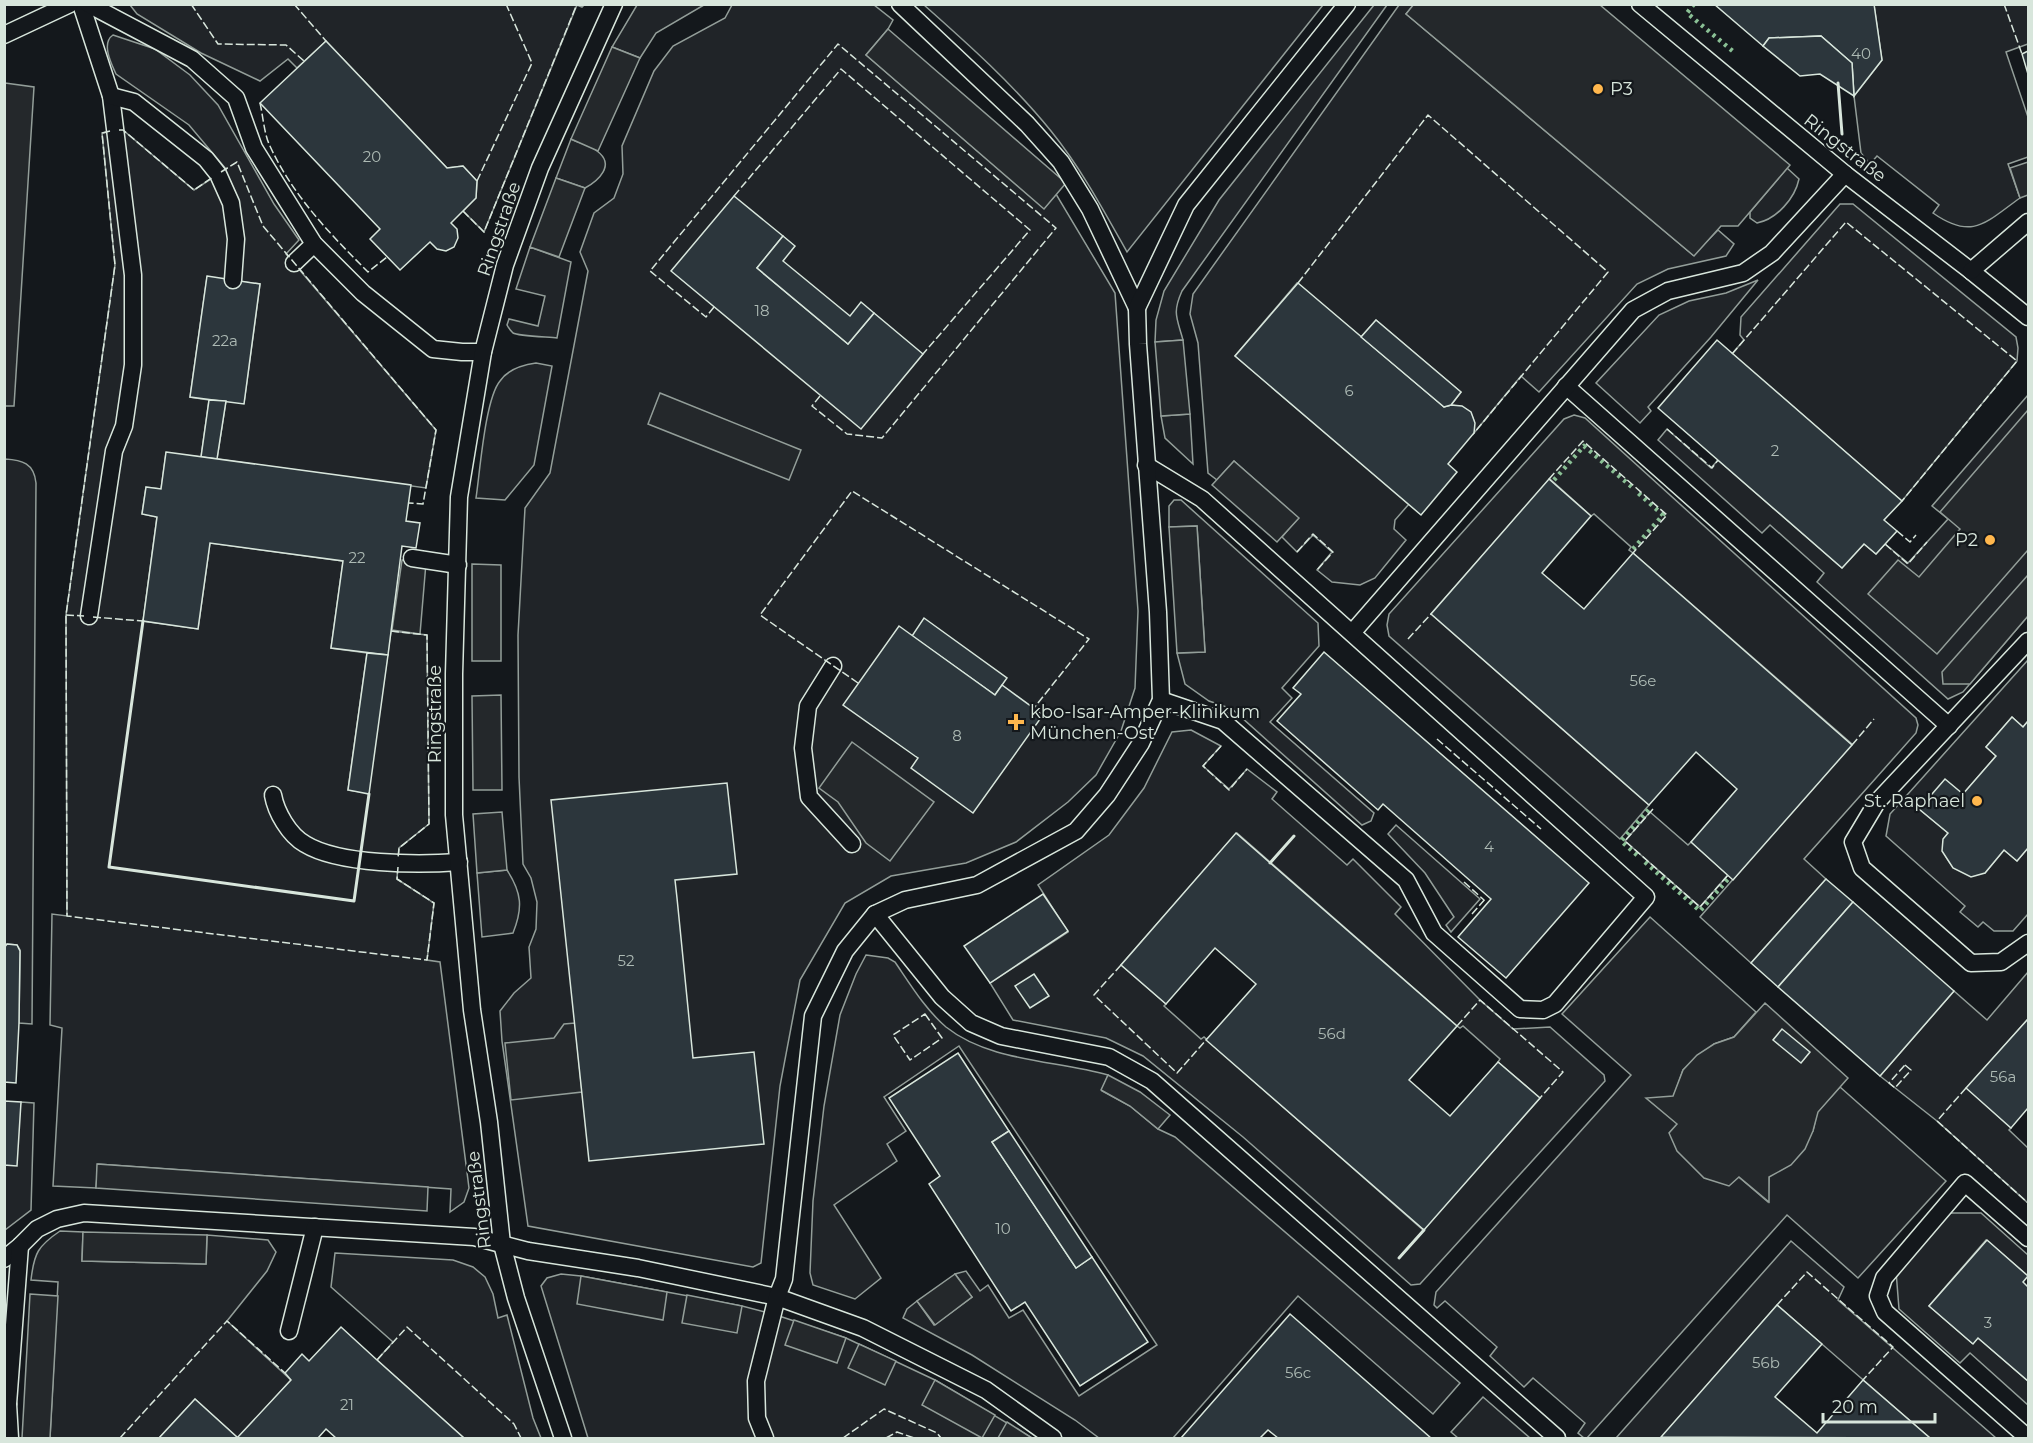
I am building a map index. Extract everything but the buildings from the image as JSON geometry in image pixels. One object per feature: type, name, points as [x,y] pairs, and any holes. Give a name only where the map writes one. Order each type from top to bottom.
[{"type":"lane","points":[[4,35],[70,4]]},
{"type":"lane","points":[[81,4],[111,96],[133,275],[133,365],[124,426],[114,452],[89,616]]},
{"type":"lane","points":[[88,4],[192,59],[236,98],[254,148],[314,244],[363,293],[433,349],[483,352]]},
{"type":"lane","name":"Ringstraße","points":[[563,1438],[516,1298],[502,1244],[489,1122],[472,1010],[454,814],[454,674],[459,497],[483,352],[505,265],[540,168],[614,4]]},
{"type":"lane","points":[[765,1438],[757,1418],[756,1381],[783,1279],[813,1016],[845,951],[875,914],[906,900],[977,885],[1076,831],[1107,795],[1141,743],[1161,700],[1158,612],[1146,465],[1137,309],[1090,208],[1061,162],[1027,124],[900,4]]},
{"type":"lane","points":[[1137,309],[1186,206],[1347,4]]},
{"type":"lane","name":"Ringstraße","points":[[1640,4],[1845,174],[2028,317]]},
{"type":"lane","points":[[111,96],[134,102],[206,159],[218,174],[231,203],[236,239],[233,280]]},
{"type":"lane","points":[[1352,633],[1633,310],[1668,291],[1743,273],[1772,253],[1845,174]]},
{"type":"lane","points":[[1971,271],[2028,222]]},
{"type":"lane","points":[[294,263],[314,244]]},
{"type":"lane","points":[[1566,386],[1949,726]]},
{"type":"lane","points":[[1146,465],[1202,499],[1646,897],[1555,1004],[1543,1010],[1520,1009],[1434,933],[1406,880],[1223,721],[1161,700]]},
{"type":"lane","points":[[412,558],[458,566]]},
{"type":"lane","points":[[2028,640],[1877,802],[1853,842],[1862,868],[1971,963],[2001,962],[2028,943]]},
{"type":"lane","points":[[833,666],[808,706],[803,748],[809,797],[852,844]]},
{"type":"lane","points":[[273,795],[275,807],[287,826],[303,843],[321,852],[360,860],[398,863],[459,862]]},
{"type":"lane","points":[[875,914],[942,997],[972,1023],[1001,1036],[1109,1057],[1152,1081],[1557,1438]]},
{"type":"lane","points":[[2028,1238],[1965,1183],[1884,1278],[1878,1296],[1885,1312],[2028,1438]]},
{"type":"lane","points":[[4,1259],[37,1228],[57,1218],[84,1213],[474,1237],[528,1251],[639,1268],[777,1297],[863,1328],[986,1390],[1053,1438]]},
{"type":"lane","points":[[289,1331],[315,1227]]},
{"type":"lane","points":[[9,1438],[6,1404],[20,1246]]},
{"type":"shaded area","name":"P3","points":[[1414,4],[1600,5],[1790,165],[1738,226],[1721,226],[1694,256],[1406,14]]},
{"type":"shaded area","points":[[130,5],[577,5],[484,232],[463,211],[476,198],[477,181],[463,166],[447,168],[326,41],[297,68],[288,59],[260,81],[201,53],[137,14]]},
{"type":"shaded area","points":[[637,5],[704,5],[656,33],[640,58],[612,47]]},
{"type":"shaded area","points":[[732,5],[874,5],[893,20],[866,55],[1044,208],[1056,194],[1115,293],[1138,611],[1135,688],[1121,731],[1096,775],[1068,802],[1016,842],[966,863],[891,876],[845,903],[800,980],[780,1086],[761,1263],[753,1267],[528,1226],[502,1041],[500,1011],[514,993],[531,978],[529,947],[536,929],[537,902],[531,878],[523,864],[519,777],[518,635],[525,508],[550,473],[588,271],[580,252],[594,213],[614,198],[623,174],[622,146],[654,71],[673,46],[725,18]]},
{"type":"shaded area","points":[[924,5],[1323,5],[1127,252],[1101,205],[1051,131],[1006,81]]},
{"type":"shaded area","points":[[1374,5],[1387,5],[1182,291],[1176,310],[1183,340],[1155,342],[1156,320],[1164,291],[1219,200]]},
{"type":"shaded area","points":[[1399,5],[1414,5],[1406,14],[1693,255],[1718,230],[1734,244],[1726,256],[1668,269],[1637,284],[1539,392],[1521,376],[1474,433],[1474,421],[1470,413],[1451,405],[1461,392],[1376,320],[1361,337],[1297,283],[1235,356],[1409,504],[1395,520],[1394,529],[1406,540],[1375,578],[1360,585],[1332,582],[1317,570],[1332,552],[1313,535],[1297,552],[1282,537],[1298,518],[1234,461],[1217,480],[1208,473],[1198,343],[1190,314],[1193,294]]},
{"type":"shaded area","points":[[1874,5],[2028,5],[2028,44],[2006,52],[2028,117],[2028,157],[2008,164],[2020,198],[1988,221],[1969,227],[1947,221],[1933,213],[1939,205],[1877,156],[1870,164],[1861,153],[1854,96],[1882,60]]},
{"type":"shaded area","points":[[888,29],[1066,183],[1044,209],[866,55]]},
{"type":"shaded area","points":[[113,35],[155,49],[190,75],[218,105],[274,204],[299,240],[286,254],[436,430],[426,488],[217,459],[226,401],[244,403],[260,284],[207,277],[190,397],[209,400],[201,457],[166,453],[161,489],[146,487],[142,514],[157,517],[143,621],[198,629],[210,543],[343,561],[331,648],[367,653],[348,790],[368,793],[391,631],[427,635],[429,824],[399,848],[397,879],[434,903],[427,960],[440,962],[469,1188],[464,1202],[450,1212],[451,1189],[98,1164],[96,1188],[53,1186],[62,1028],[50,1025],[52,914],[67,916],[66,615],[115,265],[102,133],[123,130],[194,190],[226,169],[189,125],[116,74],[107,48],[109,39]]},
{"type":"shaded area","points":[[612,47],[640,58],[598,151],[571,139]]},
{"type":"shaded area","points":[[5,83],[34,87],[14,406],[4,406]]},
{"type":"shaded area","points":[[571,139],[594,149],[605,162],[600,177],[585,188],[556,178]]},
{"type":"shaded area","points":[[2028,162],[2028,195],[2020,198],[2010,168]]},
{"type":"shaded area","points":[[1787,168],[1799,179],[1794,193],[1778,212],[1757,223],[1750,218],[1750,212]]},
{"type":"shaded area","points":[[556,178],[585,188],[559,257],[530,247]]},
{"type":"shaded area","points":[[1840,204],[1853,204],[2016,337],[2017,361],[1902,501],[1732,354],[1744,340],[1740,335],[1741,317]]},
{"type":"shaded area","points":[[530,247],[571,262],[557,338],[516,334],[507,325],[509,319],[538,326],[545,296],[516,289]]},
{"type":"shaded area","points":[[1758,280],[1648,407],[1651,411],[1640,423],[1596,383],[1659,315],[1689,301],[1726,293]]},
{"type":"shaded area","points":[[1183,340],[1190,414],[1161,416],[1155,342]]},
{"type":"shaded area","points":[[536,363],[552,366],[534,465],[505,500],[476,498],[487,419],[495,390],[503,377],[511,371]]},
{"type":"shaded area","points":[[660,393],[801,450],[789,480],[648,424]]},
{"type":"shaded area","points":[[2028,395],[2028,616],[1963,692],[1948,699],[1817,582],[1824,573],[1770,525],[1762,533],[1658,440],[1667,429],[1711,468],[1718,460],[1842,568],[1864,544],[1876,554],[1885,544],[1908,563],[1948,519],[1932,506]]},
{"type":"shaded area","name":"P2","points":[[2028,410],[2028,550],[1937,654],[1868,594],[1898,560],[1919,577],[1960,529],[1940,512]]},
{"type":"shaded area","points":[[1190,414],[1193,464],[1165,438],[1161,416]]},
{"type":"shaded area","points":[[1574,415],[1585,418],[1916,718],[1918,725],[1916,733],[1804,859],[1826,879],[1751,963],[1700,917],[1852,744],[1629,550],[1631,547],[1594,514],[1591,516],[1550,479],[1431,614],[1649,805],[1620,839],[1389,636],[1387,625],[1389,614],[1564,419]]},
{"type":"shaded area","points":[[5,459],[17,460],[30,467],[36,483],[32,1024],[19,1023],[20,950],[17,945],[7,944],[5,948]]},
{"type":"shaded area","points":[[1234,461],[1299,518],[1277,542],[1212,485]]},
{"type":"shaded area","points":[[1174,500],[1181,500],[1318,623],[1319,646],[1282,688],[1292,698],[1270,722],[1374,813],[1371,821],[1362,825],[1232,709],[1209,701],[1185,684],[1177,653],[1205,652],[1197,526],[1169,527],[1169,506]]},
{"type":"shaded area","points":[[1197,526],[1205,652],[1177,653],[1169,527]]},
{"type":"shaded area","points":[[402,560],[426,563],[420,634],[392,630]]},
{"type":"shaded area","points":[[472,564],[501,565],[501,661],[472,661]]},
{"type":"shaded area","points":[[2028,575],[2028,616],[1970,684],[1943,684],[1942,672]]},
{"type":"shaded area","points":[[2028,660],[2028,721],[2023,727],[2012,717],[1986,747],[1996,756],[1963,794],[1919,809],[1948,833],[1943,843],[1943,851],[1953,867],[1985,873],[2004,850],[2017,861],[2028,848],[2028,914],[2013,931],[1994,931],[1983,922],[1978,927],[1960,912],[1965,906],[1886,836],[1890,814]]},
{"type":"shaded area","points":[[501,695],[502,790],[473,790],[472,696]]},
{"type":"shaded area","points":[[1191,730],[1221,746],[1203,766],[1229,789],[1247,769],[1277,792],[1272,799],[1347,865],[1353,859],[1401,907],[1395,914],[1480,1000],[1513,1029],[1550,1027],[1604,1075],[1605,1081],[1420,1284],[1411,1285],[1243,1137],[1143,1056],[1106,1038],[1013,1020],[990,983],[1068,932],[1038,885],[1109,835],[1144,788],[1172,732]],"holes":[[[1237,833],[1460,1028],[1463,1026],[1500,1059],[1498,1062],[1540,1098],[1423,1230],[1204,1037],[1201,1039],[1164,1006],[1166,1004],[1121,965]]]},
{"type":"shaded area","points":[[852,742],[934,802],[890,861],[866,843],[838,802],[819,788]]},
{"type":"shaded area","points":[[502,812],[507,870],[477,873],[473,814]]},
{"type":"shaded area","points":[[1650,812],[1688,845],[1691,842],[1728,875],[1700,907],[1625,841]]},
{"type":"shaded area","points":[[1396,825],[1480,899],[1451,932],[1446,925],[1454,917],[1425,873],[1388,834]]},
{"type":"shaded area","points":[[507,870],[516,886],[519,901],[513,933],[482,937],[477,873]]},
{"type":"shaded area","points":[[1650,917],[1756,1012],[1734,1037],[1714,1044],[1683,1070],[1674,1096],[1677,1124],[1768,1202],[1769,1177],[1813,1131],[1817,1112],[1840,1087],[1946,1181],[1858,1278],[1787,1215],[1587,1438],[1584,1438],[1578,1433],[1585,1423],[1533,1378],[1524,1387],[1490,1356],[1497,1347],[1445,1301],[1437,1308],[1434,1305],[1436,1292],[1631,1075],[1562,1014]]},
{"type":"shaded area","points":[[866,955],[888,958],[895,962],[931,1012],[946,1027],[963,1038],[1003,1054],[1108,1075],[1102,1091],[1130,1106],[1158,1129],[1175,1137],[1460,1383],[1433,1414],[1298,1296],[1173,1438],[1099,1438],[1075,1420],[972,1355],[903,1318],[907,1309],[917,1301],[934,1325],[972,1297],[955,1274],[966,1271],[980,1291],[988,1285],[1009,1318],[1023,1310],[1079,1396],[1157,1345],[959,1046],[884,1097],[906,1131],[887,1144],[897,1161],[834,1205],[881,1278],[855,1299],[813,1285],[810,1273],[813,1201],[824,1106],[840,1015]]},
{"type":"shaded area","points":[[2028,972],[2028,1019],[1967,1088],[2011,1128],[2009,1130],[2028,1148],[2028,1203],[1937,1121],[1880,1076],[1954,991],[1987,1020]]},
{"type":"shaded area","points":[[1765,1003],[1848,1078],[1818,1112],[1805,1149],[1791,1165],[1769,1177],[1769,1202],[1739,1177],[1729,1186],[1704,1178],[1677,1151],[1669,1133],[1677,1124],[1646,1098],[1673,1096],[1683,1070],[1697,1055],[1714,1044],[1734,1037]]},
{"type":"shaded area","points":[[575,1023],[582,1092],[511,1100],[505,1043],[554,1038],[564,1024]]},
{"type":"shaded area","points":[[1108,1075],[1140,1092],[1170,1115],[1158,1129],[1130,1106],[1101,1090]]},
{"type":"shaded area","points":[[21,1102],[34,1103],[31,1210],[5,1230],[5,1165]]},
{"type":"shaded area","points":[[97,1164],[428,1187],[427,1211],[96,1188]]},
{"type":"shaded area","points":[[1947,1213],[1981,1213],[2028,1255],[2028,1276],[1986,1240],[1929,1306],[1972,1343],[1978,1338],[2028,1381],[2028,1405],[1970,1353],[1960,1363],[1899,1309],[1896,1271]]},
{"type":"shaded area","points":[[60,1231],[83,1232],[82,1261],[206,1264],[207,1235],[268,1240],[276,1252],[267,1271],[227,1321],[291,1380],[238,1438],[195,1399],[159,1438],[50,1438],[58,1282],[31,1280],[38,1251]]},
{"type":"shaded area","points":[[83,1232],[207,1235],[206,1264],[82,1261]]},
{"type":"shaded area","points":[[1791,1241],[1844,1287],[1838,1300],[1996,1438],[1930,1438],[1777,1305],[1663,1438],[1616,1438]]},
{"type":"shaded area","points":[[335,1253],[453,1260],[473,1267],[485,1277],[493,1294],[498,1318],[507,1315],[533,1418],[541,1438],[464,1438],[377,1360],[393,1342],[331,1287]]},
{"type":"shaded area","points":[[561,1274],[742,1306],[846,1338],[935,1380],[1032,1438],[588,1438],[541,1286],[547,1278]]},
{"type":"shaded area","points":[[955,1274],[972,1297],[935,1325],[917,1301]]},
{"type":"shaded area","points":[[581,1276],[667,1292],[663,1320],[577,1304]]},
{"type":"shaded area","points":[[30,1294],[58,1296],[50,1438],[22,1438]]},
{"type":"shaded area","points":[[687,1295],[742,1306],[737,1333],[682,1323]]},
{"type":"shaded area","points":[[794,1320],[846,1338],[837,1363],[785,1345]]},
{"type":"shaded area","points":[[859,1344],[896,1361],[885,1385],[848,1368]]},
{"type":"shaded area","points":[[935,1380],[995,1415],[982,1438],[922,1405]]},
{"type":"shaded area","points":[[1483,1397],[1530,1438],[1458,1438],[1451,1432]]},
{"type":"shaded area","points":[[1007,1422],[1032,1438],[998,1438]]},
{"type":"hedge","points":[[1694,4],[1687,13],[1735,53]]},
{"type":"hedge","points":[[1554,480],[1584,446],[1633,488]]},
{"type":"hedge","points":[[1633,549],[1663,515],[1638,493]]},
{"type":"hedge","points":[[1637,855],[1621,841],[1650,808]]},
{"type":"hedge","points":[[1645,862],[1700,911],[1729,878]]},
{"type":"fence","points":[[191,4],[218,44],[286,45],[304,61]]},
{"type":"fence","points":[[294,4],[326,41]]},
{"type":"fence","points":[[477,181],[532,63],[506,4]]},
{"type":"fence","points":[[463,211],[484,232],[577,4]]},
{"type":"fence","points":[[2004,4],[2022,54]]},
{"type":"fence","points":[[714,307],[706,317],[650,271],[838,44],[1056,228],[882,438],[847,434],[812,406],[820,396]]},
{"type":"fence","points":[[734,196],[841,69],[1030,230],[923,354]]},
{"type":"fence","points":[[260,103],[269,144],[278,163],[313,213],[368,272],[387,257]]},
{"type":"fence","points":[[1298,283],[1428,115],[1608,272],[1474,433]]},
{"type":"fence","points":[[119,130],[123,130],[194,190],[213,177]]},
{"type":"fence","points":[[110,131],[102,133],[115,265],[66,615],[67,916],[427,960],[434,903],[397,879],[398,867]]},
{"type":"fence","points":[[221,172],[237,162],[263,226],[436,430],[423,504],[409,503]]},
{"type":"fence","points":[[1732,354],[1846,222],[2017,361],[1902,501]]},
{"type":"fence","points":[[1667,429],[1712,468],[1718,460]]},
{"type":"fence","points":[[1549,479],[1583,441],[1667,515],[1633,553]]},
{"type":"fence","points":[[858,683],[760,615],[852,491],[1089,639],[1034,708]]},
{"type":"fence","points":[[1897,531],[1910,542],[1916,535]]},
{"type":"fence","points":[[1297,552],[1313,534],[1333,552],[1317,570]]},
{"type":"fence","points":[[1885,544],[1908,564],[1927,542]]},
{"type":"fence","points":[[1408,639],[1431,614]]},
{"type":"fence","points":[[66,615],[84,616]]},
{"type":"fence","points":[[93,617],[143,621]]},
{"type":"fence","points":[[391,631],[427,635],[429,824],[399,848],[398,858]]},
{"type":"fence","points":[[1852,745],[1874,719]]},
{"type":"fence","points":[[1437,739],[1541,829]]},
{"type":"fence","points":[[1221,746],[1203,766],[1229,790],[1247,769]]},
{"type":"fence","points":[[1653,809],[1625,841],[1700,907],[1728,875]]},
{"type":"fence","points":[[1464,882],[1484,900]]},
{"type":"fence","points":[[1472,914],[1486,898]]},
{"type":"fence","points":[[1121,965],[1094,995],[1177,1073],[1206,1040]]},
{"type":"fence","points":[[1457,1026],[1480,1000],[1563,1072],[1540,1098]]},
{"type":"fence","points":[[925,1014],[942,1038],[910,1060],[893,1035],[925,1014]]},
{"type":"fence","points":[[1905,1065],[1911,1070],[1895,1088],[1889,1083],[1905,1065]]},
{"type":"fence","points":[[1966,1088],[1937,1121],[2028,1203]]},
{"type":"fence","points":[[1777,1305],[1807,1272],[1893,1347],[1863,1380]]},
{"type":"fence","points":[[120,1438],[227,1321],[285,1373]]},
{"type":"fence","points":[[377,1360],[407,1327],[514,1424],[521,1438]]},
{"type":"fence","points":[[843,1438],[884,1409],[937,1433],[941,1438]]},
{"type":"fence","points":[[886,1438],[897,1432],[914,1438]]},
{"type":"wall","points":[[1838,83],[1842,134]]},
{"type":"wall","points":[[143,621],[109,867],[354,901],[369,794]]},
{"type":"wall","points":[[1270,863],[1294,836]]},
{"type":"wall","points":[[1399,1258],[1424,1230]]},
{"type":"place","name":"P3","points":[[1598,89]]},
{"type":"place","name":"P2","points":[[1990,540]]},
{"type":"place","name":"kbo-Isar-Amper-Klinikum München-Ost","points":[[1016,722]]},
{"type":"place","name":"St. Raphael","points":[[1977,801]]}]
